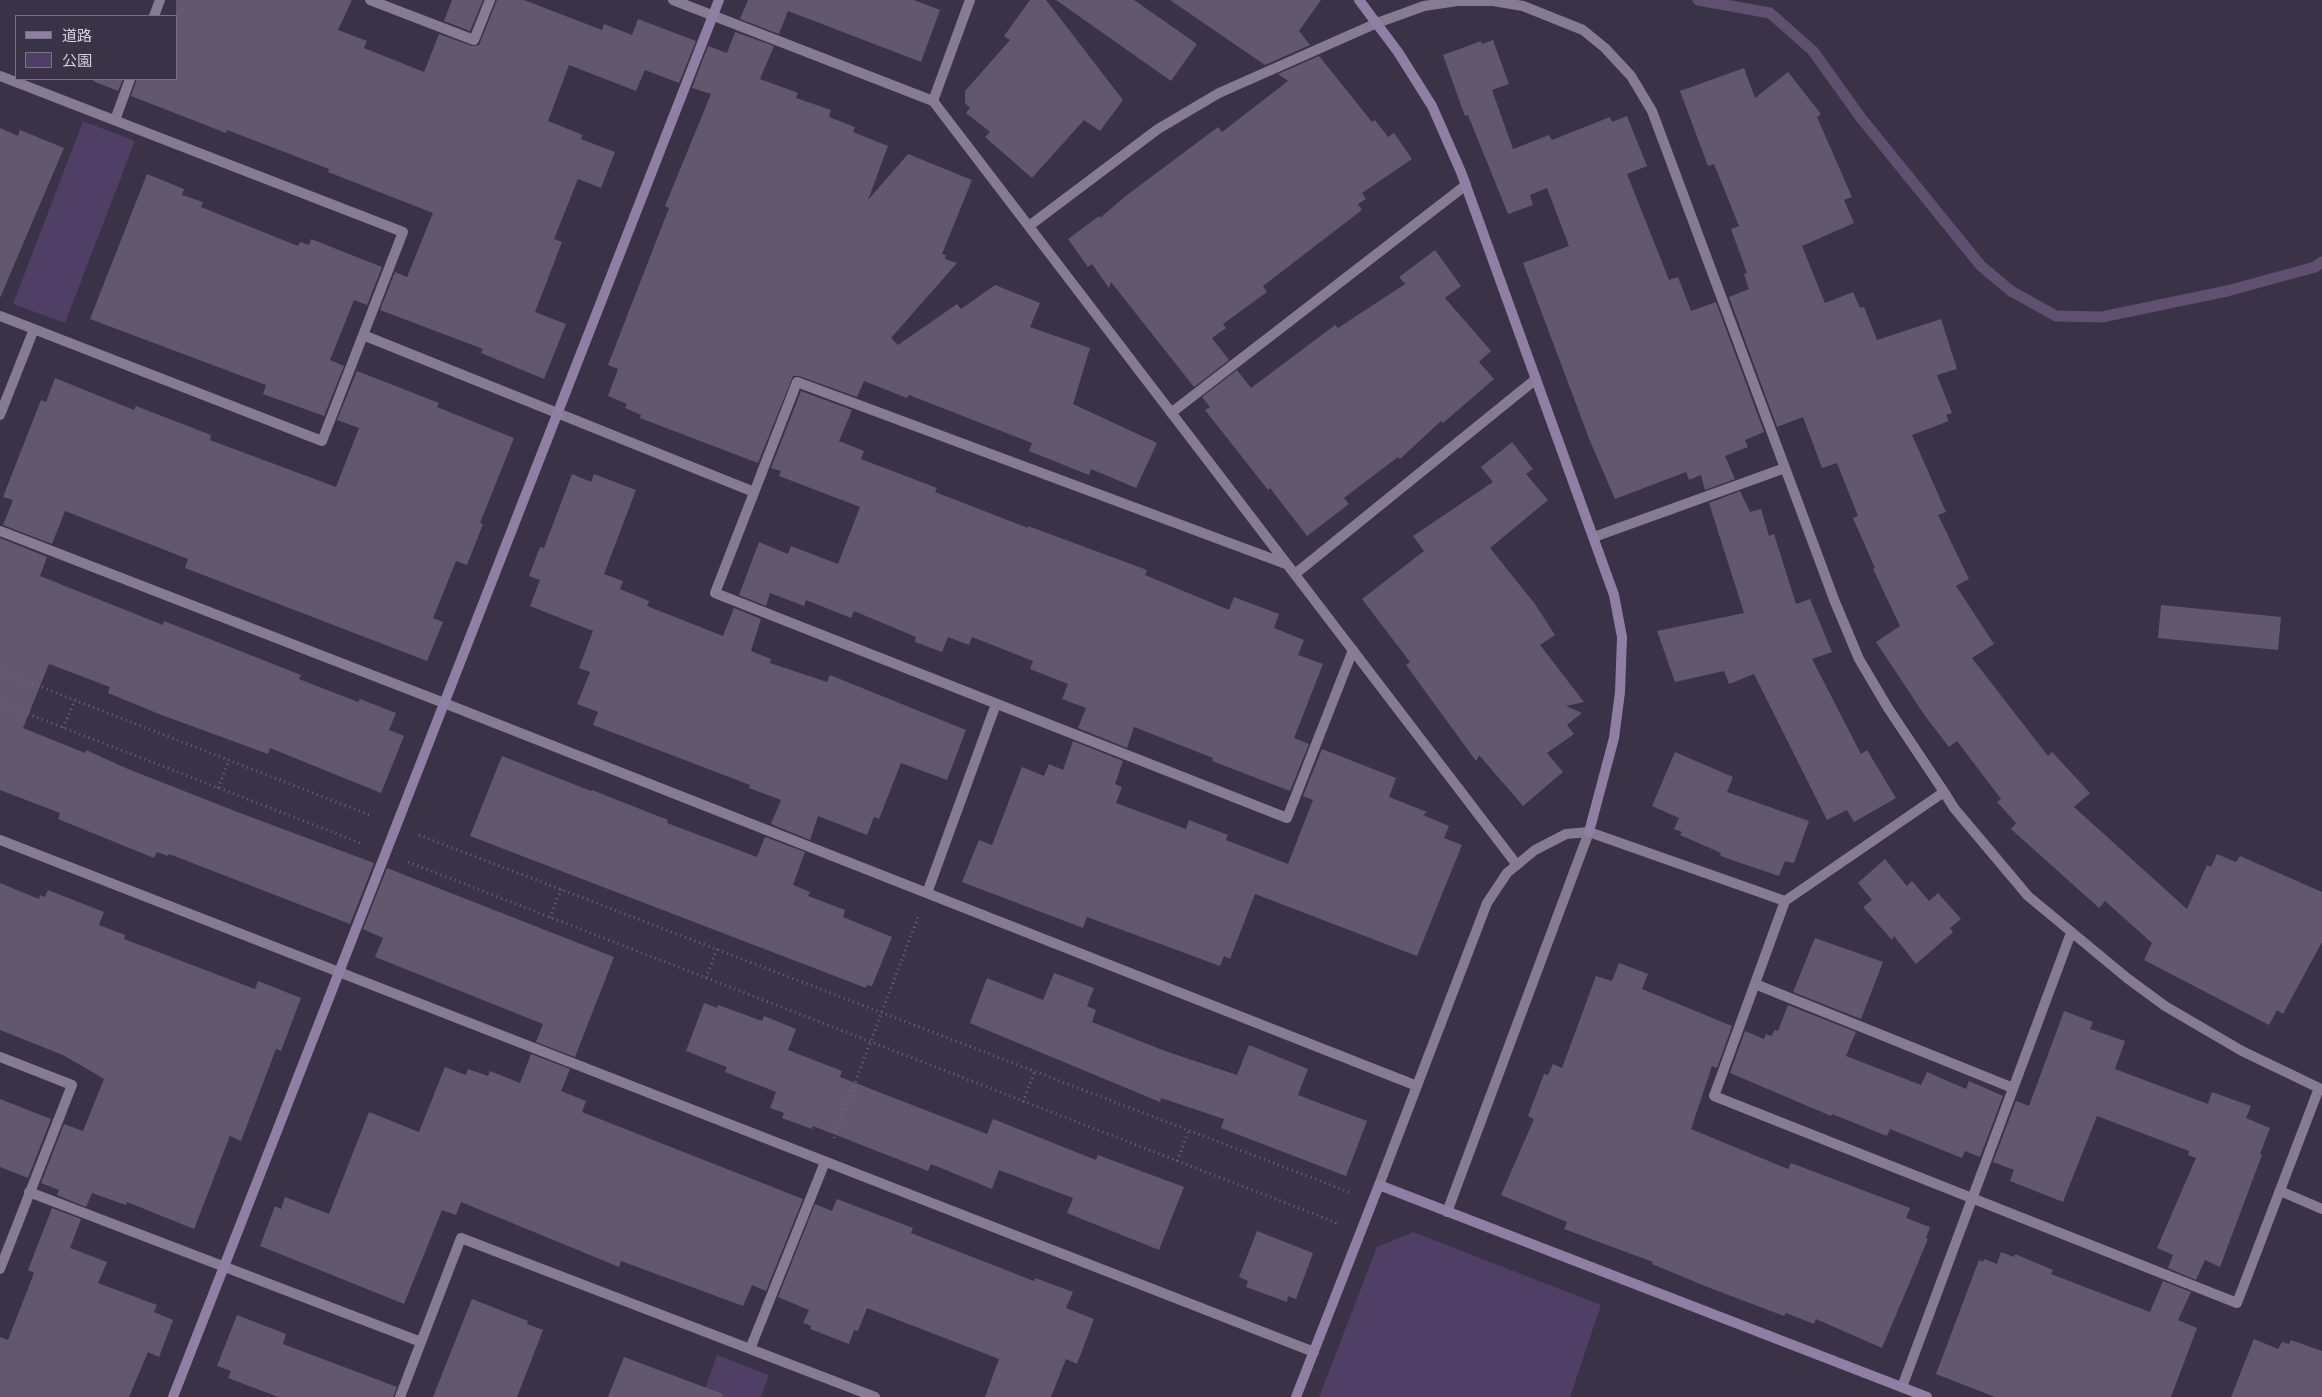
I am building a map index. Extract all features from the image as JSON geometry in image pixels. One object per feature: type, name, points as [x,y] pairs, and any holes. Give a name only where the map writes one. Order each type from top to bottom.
[{"type":"street","points":[[154,15],[160,0]]},
{"type":"street","points":[[370,0],[474,40],[490,0]]},
{"type":"street","points":[[673,0],[934,101],[1517,865]]},
{"type":"street","points":[[173,1397],[719,0]]},
{"type":"street","points":[[934,101],[970,0]]},
{"type":"street","points":[[1359,0],[1398,52],[1432,106],[1466,186],[1594,537],[1614,595],[1622,637],[1620,692],[1614,738],[1589,832],[1447,1212]]},
{"type":"street","points":[[1029,226],[1158,128],[1219,93],[1377,23],[1424,6],[1457,1],[1493,2],[1523,6],[1583,30],[1605,48],[1631,76],[1652,110],[1835,602],[1859,659],[1888,708],[1944,792],[1986,848],[2028,896],[2127,978],[2165,1006],[2242,1051],[2319,1088],[2237,1303],[1714,1096],[1785,901],[1944,792]]},
{"type":"street","points":[[0,76],[403,232],[322,441],[0,316]]},
{"type":"street","points":[[115,120],[130,80]]},
{"type":"street","points":[[1171,413],[1466,186]]},
{"type":"street","points":[[0,416],[34,329]]},
{"type":"street","points":[[363,335],[754,492]]},
{"type":"street","points":[[1295,574],[1536,379]]},
{"type":"street","points":[[1286,564],[797,382],[715,593],[1287,818],[1353,650]]},
{"type":"street","points":[[1594,537],[1785,468]]},
{"type":"street","points":[[0,531],[927,892],[1417,1086]]},
{"type":"street","points":[[927,892],[996,704]]},
{"type":"street","points":[[1296,1397],[1487,903],[1507,873],[1535,850],[1566,834],[1589,832],[1785,901]]},
{"type":"street","points":[[0,840],[1314,1352]]},
{"type":"street","points":[[1900,1392],[2071,933]]},
{"type":"street","points":[[1755,984],[2013,1088]]},
{"type":"street","points":[[0,1057],[72,1085],[0,1269]]},
{"type":"street","points":[[750,1349],[825,1162]]},
{"type":"street","points":[[1379,1185],[1900,1392],[1927,1397]]},
{"type":"street","points":[[2280,1191],[2322,1209]]},
{"type":"street","points":[[29,1192],[421,1342]]},
{"type":"street","points":[[400,1397],[461,1238],[875,1397]]},
{"type":"path","points":[[0,671],[396,826],[1373,1201]]},
{"type":"path","points":[[63,728],[75,700]]},
{"type":"path","points":[[0,703],[1360,1233]]},
{"type":"path","points":[[218,788],[229,760]]},
{"type":"path","points":[[550,918],[561,889]]},
{"type":"path","points":[[825,1162],[927,892]]},
{"type":"path","points":[[706,978],[717,949]]},
{"type":"path","points":[[1024,1102],[1035,1071]]},
{"type":"path","points":[[1177,1161],[1189,1130]]},
{"type":"green space","points":[[83,121],[135,141],[65,323],[13,304]]},
{"type":"green space","points":[[1413,1232],[1601,1305],[1570,1397],[1319,1397],[1377,1247]]},
{"type":"green space","points":[[717,1355],[769,1375],[761,1397],[702,1397]]},
{"type":"building","points":[[176,0],[352,0],[338,30],[367,41],[364,48],[424,72],[439,34],[472,46],[479,45],[497,0],[524,0],[602,30],[604,24],[632,35],[638,19],[696,41],[679,83],[645,70],[636,91],[569,65],[548,121],[583,135],[581,139],[615,152],[601,188],[578,179],[554,239],[562,242],[535,312],[566,324],[544,379],[481,353],[483,349],[380,310],[395,272],[407,277],[433,213],[328,172],[329,169],[227,130],[226,133],[131,96],[137,80],[178,80],[178,15],[176,15]]},
{"type":"building","points":[[452,0],[483,0],[470,31],[444,21]]},
{"type":"building","points":[[748,0],[914,0],[940,10],[921,62],[788,11],[779,34],[740,19]]},
{"type":"building","points":[[1030,0],[1046,0],[1123,100],[1100,131],[1084,120],[1032,178],[985,137],[990,132],[966,113],[970,108],[965,103],[965,91],[1010,40],[1004,36]]},
{"type":"building","points":[[1056,0],[1134,0],[1197,44],[1171,81]]},
{"type":"building","points":[[1170,0],[1321,0],[1299,31],[1310,45],[1265,65]]},
{"type":"building","points":[[735,32],[774,46],[760,79],[798,93],[796,98],[831,110],[829,117],[855,127],[853,132],[888,146],[868,200],[908,154],[972,180],[942,254],[946,255],[945,259],[957,263],[891,338],[898,345],[957,304],[961,309],[995,285],[1040,303],[1030,327],[1090,348],[1073,404],[1157,443],[1136,488],[1091,469],[1089,475],[1029,451],[1032,443],[909,395],[907,398],[864,381],[857,397],[799,376],[793,376],[758,463],[640,418],[641,415],[625,408],[627,404],[608,396],[618,369],[608,365],[669,208],[665,206],[711,94],[692,88],[708,46],[727,53]]},
{"type":"building","points":[[1493,40],[1509,84],[1492,90],[1513,149],[1549,135],[1552,140],[1610,117],[1612,122],[1627,116],[1647,166],[1627,174],[1669,280],[1678,277],[1691,311],[1716,302],[1764,432],[1745,440],[1748,447],[1725,456],[1735,479],[1705,490],[1701,475],[1689,480],[1686,472],[1615,499],[1590,441],[1523,263],[1569,246],[1547,188],[1530,195],[1533,205],[1508,214],[1468,115],[1465,116],[1443,55],[1481,41],[1482,44]]},
{"type":"building","points":[[1319,56],[1372,122],[1375,120],[1388,137],[1394,133],[1412,159],[1362,193],[1366,199],[1358,204],[1362,210],[1263,286],[1267,292],[1223,324],[1226,328],[1212,338],[1229,360],[1194,387],[1111,282],[1109,288],[1092,264],[1088,267],[1068,239],[1099,216],[1100,218],[1127,195],[1218,127],[1222,132],[1288,81],[1278,74]]},
{"type":"building","points":[[1744,68],[1755,98],[1788,72],[1821,114],[1817,117],[1852,197],[1844,200],[1854,223],[1802,246],[1825,303],[1853,292],[1860,308],[1864,307],[1877,340],[1941,319],[1957,369],[1937,375],[1952,413],[1946,415],[1949,421],[1912,435],[1946,512],[1938,515],[1969,579],[1956,586],[1994,644],[1972,658],[2048,756],[2052,752],[2090,793],[2074,807],[2187,909],[2207,865],[2211,867],[2217,854],[2236,862],[2240,856],[2322,892],[2322,942],[2283,1014],[2277,1010],[2269,1025],[2144,960],[2152,943],[2105,901],[2099,908],[2011,829],[2016,823],[1997,802],[2001,799],[1957,741],[1949,747],[1925,716],[1876,642],[1900,626],[1873,569],[1875,568],[1853,518],[1858,516],[1837,463],[1822,468],[1803,417],[1777,427],[1729,297],[1749,289],[1744,274],[1747,273],[1731,229],[1739,226],[1714,164],[1708,166],[1680,91]]},
{"type":"building","points":[[94,80],[123,80],[118,91]]},
{"type":"building","points":[[0,128],[18,136],[20,130],[64,148],[0,298]]},
{"type":"building","points":[[147,174],[184,189],[182,195],[203,202],[201,207],[298,246],[300,242],[309,245],[311,239],[382,267],[367,305],[354,300],[330,360],[344,366],[324,416],[263,394],[266,385],[90,319]]},
{"type":"building","points":[[1435,250],[1461,286],[1445,298],[1491,351],[1479,362],[1494,379],[1443,423],[1441,421],[1400,459],[1398,457],[1344,498],[1349,504],[1307,536],[1205,410],[1210,407],[1202,397],[1237,370],[1251,388],[1335,325],[1338,328],[1405,284],[1399,277]]},
{"type":"building","points":[[357,371],[439,403],[437,407],[514,438],[480,523],[483,524],[467,565],[456,561],[433,618],[443,622],[427,661],[185,568],[188,559],[65,511],[52,544],[3,525],[13,500],[3,497],[41,400],[46,402],[55,378],[134,410],[136,406],[211,435],[210,440],[336,487],[359,428],[337,420]]},
{"type":"building","points":[[801,391],[852,410],[839,441],[864,451],[861,459],[937,488],[935,492],[1028,528],[1028,526],[1147,570],[1145,575],[1229,610],[1234,597],[1279,614],[1274,628],[1304,640],[1298,655],[1323,664],[1294,738],[1309,744],[1290,791],[1212,761],[1213,758],[1134,727],[1127,748],[1078,728],[1086,708],[1062,699],[1068,684],[1030,669],[1033,661],[972,637],[969,645],[948,637],[942,652],[915,642],[916,637],[854,611],[851,618],[806,600],[804,606],[770,593],[766,606],[739,595],[759,542],[788,554],[791,546],[838,564],[860,507],[779,476],[781,471],[771,468]]},
{"type":"building","points":[[1512,442],[1533,469],[1526,474],[1548,500],[1490,548],[1535,604],[1555,635],[1540,645],[1584,702],[1566,706],[1582,713],[1567,725],[1574,734],[1547,753],[1563,772],[1523,806],[1479,755],[1476,761],[1406,665],[1410,662],[1362,599],[1424,551],[1413,536],[1493,482],[1481,467]]},
{"type":"building","points":[[572,474],[591,482],[594,474],[636,490],[604,574],[623,581],[620,589],[649,601],[647,606],[723,636],[734,608],[761,619],[751,651],[771,659],[770,663],[827,682],[830,675],[966,730],[947,780],[901,763],[879,819],[874,817],[867,835],[818,816],[810,840],[771,824],[781,800],[749,788],[750,785],[593,725],[598,712],[577,704],[590,672],[579,668],[593,631],[530,606],[540,580],[529,576],[540,547],[544,548]]},
{"type":"building","points":[[1740,491],[1750,512],[1761,509],[1769,536],[1774,534],[1796,604],[1810,599],[1832,652],[1812,659],[1861,754],[1867,750],[1896,798],[1854,822],[1847,810],[1827,820],[1754,674],[1729,684],[1724,671],[1675,682],[1657,631],[1744,613],[1709,503]]},
{"type":"building","points":[[0,538],[47,557],[40,576],[163,625],[164,621],[301,675],[299,679],[358,702],[360,699],[396,713],[389,730],[404,736],[381,793],[270,748],[268,754],[159,714],[108,693],[110,687],[49,664],[23,728],[85,753],[86,750],[128,769],[240,813],[374,863],[350,924],[169,854],[168,856],[157,852],[154,858],[58,819],[60,813],[0,790]]},
{"type":"building","points":[[2161,605],[2281,617],[2278,650],[2158,638]]},
{"type":"building","points":[[1073,741],[1123,761],[1115,784],[1122,787],[1116,803],[1186,829],[1189,820],[1228,835],[1226,840],[1288,864],[1313,800],[1303,796],[1322,749],[1396,778],[1389,797],[1427,812],[1423,815],[1449,826],[1444,838],[1462,845],[1417,956],[1255,894],[1230,959],[1224,956],[1220,966],[1087,917],[1083,928],[962,882],[979,840],[992,845],[1022,767],[1044,776],[1049,764],[1063,770]]},
{"type":"building","points":[[1675,752],[1733,777],[1727,792],[1809,821],[1794,863],[1785,861],[1779,876],[1720,856],[1721,853],[1680,835],[1682,832],[1674,829],[1679,818],[1652,806]]},
{"type":"building","points":[[502,756],[668,820],[667,823],[757,857],[765,837],[805,852],[793,885],[810,892],[808,896],[845,910],[843,917],[892,937],[872,986],[867,985],[866,988],[470,836]]},
{"type":"building","points":[[1885,859],[1907,886],[1912,881],[1929,901],[1938,893],[1961,919],[1950,928],[1953,932],[1916,964],[1894,936],[1892,940],[1863,907],[1872,900],[1858,883]]},
{"type":"building","points":[[387,868],[614,957],[575,1057],[536,1042],[543,1024],[375,957],[383,938],[363,929]]},
{"type":"building","points":[[0,883],[39,899],[40,895],[45,897],[48,890],[104,912],[99,925],[125,935],[124,939],[255,989],[258,981],[301,998],[281,1051],[276,1049],[241,1141],[230,1136],[194,1229],[127,1202],[126,1205],[92,1193],[86,1207],[57,1195],[59,1190],[41,1183],[64,1124],[83,1131],[104,1079],[63,1055],[0,1030]]},
{"type":"building","points":[[1815,938],[1883,962],[1861,1019],[1793,992]]},
{"type":"building","points":[[1619,963],[1648,974],[1642,989],[1732,1026],[1717,1068],[1712,1066],[1691,1129],[1788,1169],[1791,1163],[1910,1208],[1906,1218],[1930,1227],[1926,1238],[1928,1239],[1882,1348],[1816,1319],[1814,1324],[1786,1313],[1784,1316],[1710,1288],[1652,1264],[1653,1262],[1564,1229],[1567,1222],[1501,1195],[1534,1119],[1528,1116],[1544,1074],[1548,1075],[1553,1064],[1562,1068],[1596,976],[1612,981]]},
{"type":"building","points":[[1054,973],[1094,988],[1087,1006],[1096,1010],[1092,1022],[1165,1051],[1237,1075],[1249,1045],[1308,1069],[1298,1095],[1367,1121],[1346,1176],[1221,1128],[1224,1119],[1161,1098],[1160,1102],[970,1023],[987,978],[1043,1000]]},
{"type":"building","points":[[704,1003],[717,1008],[718,1005],[762,1021],[764,1016],[796,1029],[788,1050],[842,1071],[840,1077],[987,1134],[993,1119],[1096,1160],[1098,1155],[1184,1187],[1159,1250],[1067,1213],[1073,1198],[999,1170],[992,1189],[931,1164],[928,1171],[813,1126],[812,1129],[782,1118],[784,1113],[770,1108],[776,1092],[725,1072],[727,1067],[686,1051]]},
{"type":"building","points":[[1788,1005],[1856,1032],[1846,1056],[1921,1085],[1927,1072],[1966,1089],[1969,1081],[2003,1096],[1980,1157],[1965,1151],[1962,1158],[1890,1129],[1887,1136],[1832,1114],[1831,1116],[1730,1073],[1745,1031],[1764,1039],[1766,1034],[1771,1036],[1775,1030],[1778,1031]]},
{"type":"building","points":[[2064,1011],[2093,1022],[2090,1029],[2125,1041],[2115,1069],[2208,1104],[2212,1092],[2251,1106],[2246,1118],[2270,1128],[2260,1154],[2262,1155],[2220,1267],[2205,1260],[2196,1280],[2168,1268],[2173,1255],[2157,1248],[2196,1158],[2188,1155],[2189,1151],[2097,1116],[2063,1202],[2010,1181],[2014,1170],[1993,1162],[2016,1101],[2029,1106]]},
{"type":"building","points":[[531,1054],[570,1069],[561,1091],[586,1101],[582,1112],[803,1199],[766,1291],[752,1285],[743,1306],[621,1261],[619,1267],[461,1202],[456,1215],[442,1210],[404,1304],[260,1246],[275,1206],[281,1209],[285,1197],[329,1214],[369,1112],[419,1132],[445,1067],[466,1075],[468,1069],[488,1076],[490,1071],[520,1083]]},
{"type":"building","points":[[0,1099],[51,1119],[28,1178],[0,1167]]},
{"type":"building","points":[[837,1199],[913,1228],[911,1233],[1034,1281],[1035,1278],[1073,1292],[1066,1308],[1094,1319],[1077,1364],[1066,1359],[1051,1397],[985,1397],[999,1359],[867,1308],[858,1331],[854,1330],[849,1344],[810,1329],[811,1326],[803,1323],[809,1310],[778,1297],[815,1204],[832,1211]]},
{"type":"building","points":[[52,1208],[81,1219],[70,1248],[107,1262],[98,1283],[157,1305],[154,1312],[173,1320],[159,1357],[148,1352],[129,1397],[0,1397],[0,1337],[8,1340],[34,1273],[28,1270]]},
{"type":"building","points":[[1257,1231],[1313,1253],[1296,1299],[1288,1296],[1287,1302],[1246,1287],[1248,1281],[1239,1277]]},
{"type":"building","points":[[2001,1252],[2014,1257],[2015,1254],[2053,1270],[2051,1274],[2150,1312],[2163,1281],[2191,1292],[2178,1320],[2197,1328],[2171,1397],[1995,1397],[1936,1374],[1979,1260],[1983,1262],[1984,1259],[1997,1264]]},
{"type":"building","points":[[472,1299],[528,1321],[527,1324],[543,1330],[517,1397],[433,1397]]},
{"type":"building","points":[[237,1315],[286,1334],[283,1344],[397,1387],[393,1397],[278,1397],[228,1378],[231,1371],[217,1366]]},
{"type":"building","points":[[2254,1339],[2278,1349],[2282,1342],[2289,1344],[2291,1340],[2322,1351],[2322,1397],[2231,1397]]},
{"type":"building","points":[[624,1357],[723,1394],[722,1397],[608,1397]]},
{"type":"waterway","points":[[1698,0],[1770,13],[1813,51],[1861,118],[1981,266],[2011,291],[2056,316],[2102,317],[2227,291],[2315,267],[2322,262]]}]
